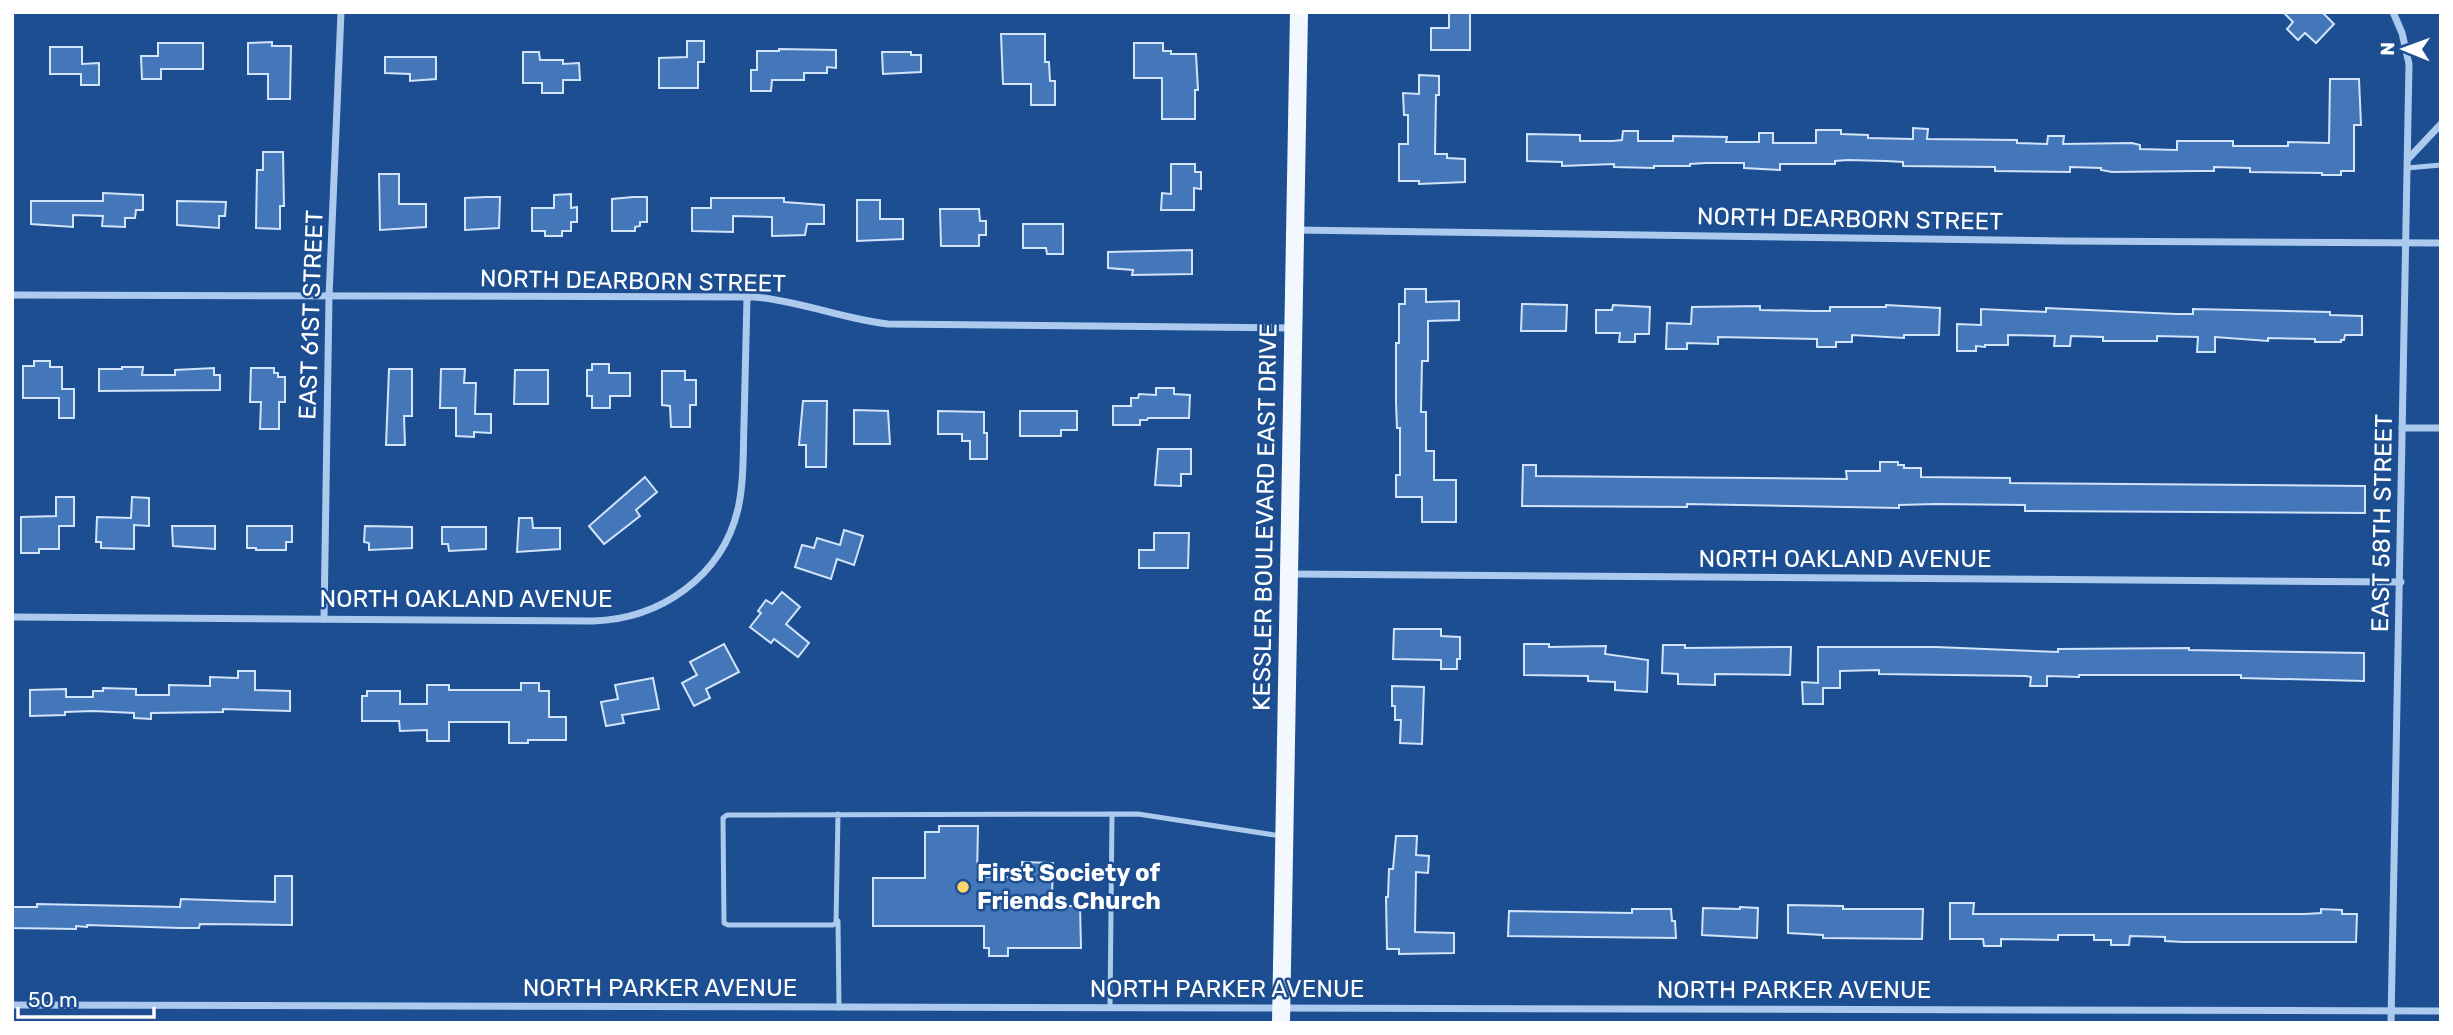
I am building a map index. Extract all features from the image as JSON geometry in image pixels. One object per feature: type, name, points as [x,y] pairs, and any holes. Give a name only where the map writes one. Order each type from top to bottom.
[{"type":"main road","name":"KESSLER BOULEVARD EAST DRIVE","points":[[1281,1015],[1299,12]]},
{"type":"street","name":"EAST 61ST STREET","points":[[324,619],[329,297],[341,12]]},
{"type":"street","name":"EAST 58TH STREET","points":[[2391,1023],[2409,64],[2393,12]]},
{"type":"street","points":[[2407,164],[2441,124]]},
{"type":"street","name":"NORTH DEARBORN STREET","points":[[1294,230],[2063,241],[2441,243]]},
{"type":"street","name":"NORTH DEARBORN STREET","points":[[12,295],[747,297],[788,301],[888,324],[1293,328]]},
{"type":"street","name":"NORTH OAKLAND AVENUE","points":[[12,617],[611,620],[644,613],[688,588],[716,557],[729,535],[737,512],[742,478],[747,297]]},
{"type":"street","points":[[2402,428],[2441,428]]},
{"type":"street","name":"NORTH OAKLAND AVENUE","points":[[1289,574],[2401,582]]},
{"type":"street","name":"NORTH PARKER AVENUE","points":[[12,1005],[1110,1008],[1281,1015],[2441,1011]]},
{"type":"lane","points":[[2407,164],[2441,165]]},
{"type":"lane","points":[[838,814],[839,1008]]},
{"type":"lane","points":[[1110,1008],[1112,814]]},
{"type":"lane","points":[[838,921],[833,925],[724,923],[723,818],[727,815],[1138,814],[1284,836]]},
{"type":"building","points":[[1449,12],[1470,12],[1470,50],[1431,50],[1431,28],[1449,28]]},
{"type":"building","points":[[2283,12],[2322,12],[2334,24],[2316,43],[2305,33],[2298,40],[2287,29],[2293,22]]},
{"type":"building","points":[[1001,34],[1045,34],[1045,62],[1049,62],[1050,81],[1055,81],[1055,105],[1031,105],[1031,84],[1003,84]]},
{"type":"building","points":[[687,41],[704,41],[704,62],[698,62],[698,88],[659,88],[659,58],[687,57]]},
{"type":"building","points":[[272,42],[272,46],[291,46],[290,99],[268,99],[268,74],[248,74],[248,43]]},
{"type":"building","points":[[158,43],[203,43],[203,69],[161,69],[161,79],[142,79],[141,56],[158,56]]},
{"type":"building","points":[[1134,43],[1163,43],[1163,51],[1171,51],[1171,54],[1196,54],[1198,90],[1195,90],[1195,119],[1162,119],[1162,78],[1134,78]]},
{"type":"building","points":[[50,47],[82,47],[82,64],[99,63],[99,85],[81,85],[81,74],[50,74]]},
{"type":"building","points":[[836,50],[836,68],[827,67],[827,73],[804,73],[804,80],[772,80],[771,91],[751,91],[751,70],[757,70],[757,51]]},
{"type":"building","points":[[523,52],[539,52],[540,60],[563,60],[563,64],[579,63],[580,80],[563,80],[563,93],[542,93],[542,83],[523,83]]},
{"type":"building","points":[[882,52],[911,52],[911,55],[921,55],[921,72],[883,74]]},
{"type":"building","points":[[385,57],[436,57],[436,79],[410,81],[410,74],[385,73]]},
{"type":"building","points":[[1419,75],[1439,76],[1435,154],[1465,159],[1465,182],[1419,184],[1419,181],[1399,181],[1399,144],[1408,144],[1408,115],[1404,115],[1403,93],[1419,94]]},
{"type":"building","points":[[2330,79],[2359,79],[2361,125],[2354,125],[2354,171],[2341,171],[2341,175],[2250,172],[2250,168],[2214,167],[2214,171],[2112,172],[2101,168],[2070,167],[2070,172],[1995,171],[1995,167],[1903,166],[1903,162],[1848,160],[1835,161],[1835,164],[1780,164],[1780,170],[1744,168],[1744,163],[1706,163],[1654,168],[1614,167],[1614,164],[1562,166],[1562,162],[1527,161],[1527,134],[1580,135],[1580,141],[1613,141],[1622,140],[1623,131],[1638,131],[1638,141],[1673,141],[1673,136],[1727,137],[1726,142],[1759,142],[1759,133],[1773,133],[1773,143],[1816,143],[1816,130],[1841,130],[1841,134],[1868,135],[1868,138],[1913,139],[1913,128],[1928,129],[1927,139],[2017,140],[2017,143],[2047,144],[2048,136],[2064,136],[2063,144],[2132,143],[2140,145],[2140,149],[2177,150],[2177,141],[2233,141],[2233,146],[2288,146],[2288,142],[2329,143]]},
{"type":"building","points":[[263,152],[283,152],[284,206],[280,206],[280,229],[256,228],[257,170],[263,170]]},
{"type":"building","points":[[1171,164],[1195,164],[1195,172],[1201,172],[1201,189],[1194,188],[1194,210],[1161,210],[1162,193],[1171,194]]},
{"type":"building","points":[[379,174],[399,174],[399,204],[426,204],[426,227],[380,230]]},
{"type":"building","points":[[103,193],[143,195],[143,210],[136,210],[135,218],[125,218],[125,227],[102,226],[103,216],[73,215],[73,227],[31,224],[31,201],[103,201]]},
{"type":"building","points":[[571,194],[571,208],[577,207],[577,222],[571,222],[571,231],[562,231],[562,236],[545,236],[545,231],[532,231],[532,208],[554,208],[554,195]]},
{"type":"building","points":[[500,197],[499,228],[465,230],[465,198]]},
{"type":"building","points":[[647,197],[647,222],[640,222],[635,231],[612,231],[612,199]]},
{"type":"building","points":[[711,198],[784,198],[784,202],[824,205],[824,224],[807,224],[805,235],[772,236],[772,217],[733,216],[733,232],[692,231],[692,208],[711,208]]},
{"type":"building","points":[[857,200],[880,200],[880,219],[903,219],[903,239],[857,241]]},
{"type":"building","points":[[177,201],[226,202],[225,216],[219,216],[219,228],[177,225]]},
{"type":"building","points":[[940,209],[979,209],[980,221],[986,221],[986,235],[979,235],[979,246],[941,246]]},
{"type":"building","points":[[1023,224],[1063,224],[1063,254],[1047,254],[1046,248],[1023,248]]},
{"type":"building","points":[[1192,250],[1192,274],[1132,275],[1133,270],[1108,268],[1108,252]]},
{"type":"building","points":[[1405,289],[1426,289],[1426,302],[1459,301],[1459,320],[1428,321],[1428,361],[1422,361],[1421,412],[1426,412],[1426,451],[1434,451],[1434,480],[1456,480],[1456,522],[1422,522],[1422,497],[1396,497],[1396,475],[1400,475],[1400,428],[1397,428],[1396,343],[1399,343],[1399,304],[1405,304]]},
{"type":"building","points":[[1522,304],[1567,305],[1566,331],[1521,331]]},
{"type":"building","points":[[1613,305],[1650,307],[1649,334],[1635,334],[1635,342],[1619,342],[1620,333],[1596,333],[1596,310],[1612,310]]},
{"type":"building","points":[[1886,305],[1940,308],[1939,335],[1904,335],[1904,338],[1852,335],[1852,342],[1836,342],[1836,347],[1817,347],[1817,339],[1718,337],[1718,344],[1687,343],[1687,349],[1666,349],[1667,323],[1691,324],[1692,307],[1760,306],[1760,310],[1830,311],[1830,307]]},
{"type":"building","points":[[2046,308],[2176,314],[2193,314],[2193,309],[2330,312],[2330,315],[2362,316],[2362,335],[2345,335],[2341,342],[2215,337],[2215,352],[2197,352],[2198,337],[2157,336],[2157,341],[2103,341],[2103,337],[2071,336],[2070,346],[2054,346],[2055,336],[2008,335],[2008,345],[1976,346],[1976,351],[1957,351],[1957,324],[1981,325],[1981,309],[2046,312]]},
{"type":"building","points":[[34,361],[50,361],[50,367],[62,367],[62,389],[74,389],[74,418],[59,418],[59,398],[23,398],[23,366],[34,366]]},
{"type":"building","points":[[592,364],[609,364],[609,373],[630,373],[630,396],[610,396],[610,408],[592,408],[592,396],[587,396],[587,370],[592,370]]},
{"type":"building","points":[[143,367],[142,375],[175,375],[175,370],[214,368],[214,375],[220,375],[220,390],[99,391],[99,369]]},
{"type":"building","points":[[251,368],[274,368],[278,377],[285,377],[285,402],[279,402],[279,429],[260,429],[261,402],[250,402]]},
{"type":"building","points":[[389,369],[412,369],[412,416],[404,416],[405,445],[386,445]]},
{"type":"building","points":[[441,369],[465,369],[464,383],[476,383],[475,414],[491,414],[491,433],[474,432],[474,437],[456,436],[456,408],[440,408]]},
{"type":"building","points":[[515,370],[548,370],[548,404],[514,404]]},
{"type":"building","points":[[662,371],[685,371],[685,380],[696,380],[696,405],[690,405],[690,427],[671,427],[670,406],[662,405]]},
{"type":"building","points":[[1156,388],[1174,388],[1174,394],[1190,395],[1189,418],[1148,418],[1140,420],[1140,425],[1113,425],[1113,406],[1131,406],[1131,398],[1138,398],[1139,394],[1156,395]]},
{"type":"building","points":[[803,401],[827,401],[826,467],[806,467],[806,445],[799,445]]},
{"type":"building","points":[[854,410],[888,411],[890,444],[854,444]]},
{"type":"building","points":[[938,411],[984,412],[987,459],[970,459],[970,441],[962,441],[962,434],[938,434]]},
{"type":"building","points":[[1020,411],[1077,411],[1077,430],[1061,430],[1061,436],[1020,436]]},
{"type":"building","points":[[1158,449],[1191,449],[1191,474],[1181,474],[1181,486],[1155,485]]},
{"type":"building","points":[[1880,462],[1898,462],[1898,465],[1904,465],[1904,468],[1921,468],[1921,477],[2010,478],[2010,483],[2365,486],[2365,513],[2025,511],[2025,505],[1936,504],[1899,505],[1899,508],[1687,504],[1687,507],[1522,506],[1523,465],[1536,465],[1536,476],[1847,479],[1846,471],[1880,471]]},
{"type":"building","points":[[645,477],[657,492],[636,510],[640,516],[604,544],[589,526]]},
{"type":"building","points":[[56,497],[74,497],[74,526],[59,526],[59,549],[21,553],[21,517],[56,516]]},
{"type":"building","points":[[132,497],[149,498],[149,526],[134,525],[134,549],[101,548],[101,542],[96,542],[97,517],[131,518]]},
{"type":"building","points":[[519,518],[532,518],[533,528],[560,528],[560,549],[517,552]]},
{"type":"building","points":[[172,526],[215,526],[215,549],[173,546]]},
{"type":"building","points":[[247,526],[292,526],[292,542],[286,542],[286,550],[247,548]]},
{"type":"building","points":[[365,526],[412,527],[412,548],[369,550],[369,543],[364,542]]},
{"type":"building","points":[[442,527],[486,527],[486,549],[449,551],[448,544],[442,544]]},
{"type":"building","points":[[844,530],[863,536],[854,565],[837,559],[831,579],[795,567],[802,545],[814,548],[817,538],[840,545]]},
{"type":"building","points":[[1154,533],[1189,533],[1188,568],[1139,568],[1139,550],[1154,550]]},
{"type":"building","points":[[782,592],[800,607],[786,624],[809,643],[798,657],[774,639],[771,643],[750,627],[761,613],[758,611],[766,600],[772,604]]},
{"type":"building","points":[[1394,629],[1441,629],[1441,636],[1460,637],[1457,669],[1441,669],[1441,660],[1393,659]]},
{"type":"building","points":[[724,644],[739,672],[706,689],[710,698],[694,706],[682,683],[697,675],[690,662]]},
{"type":"building","points":[[1524,644],[1549,644],[1549,647],[1606,646],[1605,654],[1648,660],[1647,692],[1615,690],[1615,682],[1588,681],[1588,676],[1524,675]]},
{"type":"building","points":[[1663,645],[1685,645],[1685,648],[1791,647],[1790,675],[1715,674],[1715,685],[1678,684],[1678,674],[1662,673]]},
{"type":"building","points":[[1818,647],[1936,647],[2058,652],[2058,649],[2189,648],[2364,653],[2364,681],[2241,678],[2241,675],[2079,675],[2047,676],[2047,686],[2030,686],[2031,677],[2026,676],[1840,671],[1840,688],[1823,688],[1823,704],[1803,704],[1802,682],[1818,683]]},
{"type":"building","points":[[238,671],[255,671],[255,690],[290,691],[290,711],[223,709],[223,712],[151,713],[151,719],[134,718],[134,713],[93,711],[30,716],[30,690],[66,689],[66,697],[93,697],[93,691],[103,691],[103,688],[136,689],[136,695],[169,695],[169,685],[210,686],[210,677],[238,678]]},
{"type":"building","points":[[653,678],[659,709],[622,715],[624,723],[606,726],[601,702],[618,699],[615,685]]},
{"type":"building","points":[[521,683],[539,683],[539,691],[549,691],[549,717],[566,717],[566,740],[509,743],[509,722],[449,722],[449,741],[427,741],[427,730],[400,731],[399,721],[362,721],[362,696],[367,696],[367,691],[400,691],[400,704],[427,704],[427,685],[449,685],[449,690],[521,690]]},
{"type":"building","points":[[1392,686],[1424,687],[1422,744],[1400,743],[1401,720],[1395,720]]},
{"type":"building","name":"First Society of Friends Church","points":[[939,826],[978,826],[977,877],[1022,877],[1022,862],[1053,863],[1052,896],[1066,897],[1066,906],[1080,906],[1081,948],[1008,948],[1008,956],[989,956],[989,948],[984,948],[984,926],[873,926],[873,878],[925,878],[925,832],[939,832]]},
{"type":"building","points":[[1396,836],[1417,836],[1416,855],[1429,856],[1428,873],[1416,872],[1415,932],[1454,933],[1454,953],[1399,954],[1399,949],[1387,949],[1386,897],[1389,869],[1393,869]]},
{"type":"building","points":[[275,876],[292,876],[292,925],[200,924],[199,928],[180,928],[87,925],[76,926],[76,929],[12,928],[12,907],[37,907],[37,904],[180,907],[181,899],[275,902]]},
{"type":"building","points":[[1950,903],[1974,903],[1973,914],[2305,914],[2321,913],[2321,909],[2342,910],[2342,914],[2357,914],[2356,942],[2183,942],[2165,941],[2165,937],[2130,936],[2129,945],[2111,945],[2111,940],[2094,940],[2094,935],[2058,935],[2058,940],[2001,939],[2001,946],[1984,946],[1983,939],[1950,939]]},
{"type":"building","points":[[1788,905],[1843,906],[1843,909],[1923,909],[1922,939],[1823,938],[1823,935],[1788,933]]},
{"type":"building","points":[[1703,908],[1758,908],[1757,938],[1702,935]]},
{"type":"building","points":[[1632,909],[1671,909],[1676,938],[1508,936],[1509,911],[1632,913]]},
{"type":"place","name":"First Society of Friends Church","points":[[963,887]]}]
